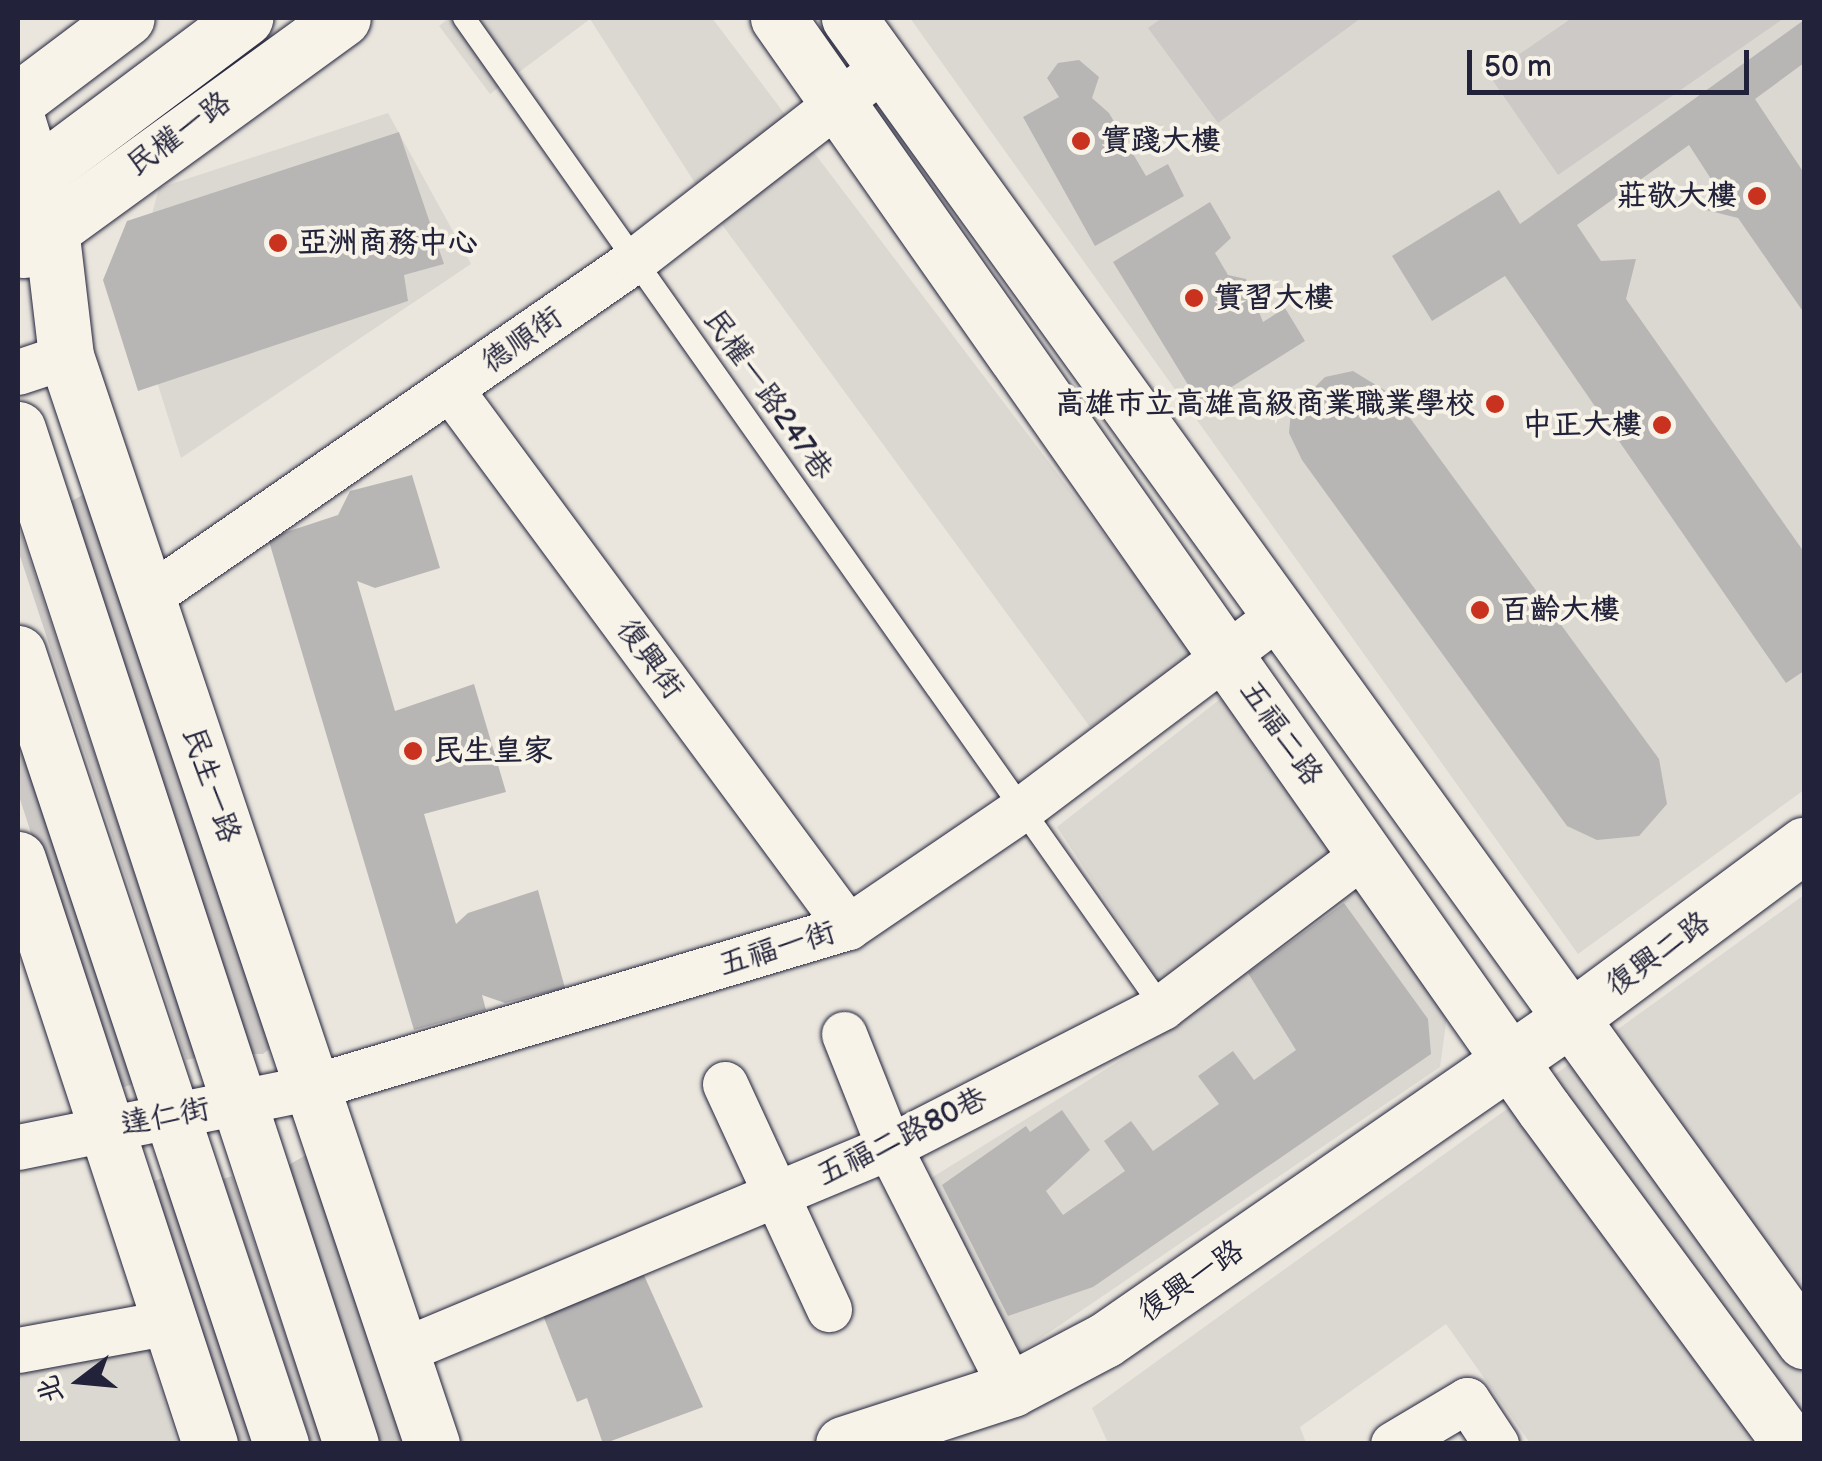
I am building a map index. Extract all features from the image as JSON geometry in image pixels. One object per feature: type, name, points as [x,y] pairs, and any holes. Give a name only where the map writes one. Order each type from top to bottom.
[{"type":"street","points":[[18,100],[127,18]]},
{"type":"street","name":"民權一路","points":[[31,211],[245,18]]},
{"type":"street","name":"民權一路","points":[[31,211],[343,18]]},
{"type":"street","name":"五福二路","points":[[778,18],[1510,1060],[1783,1431]]},
{"type":"street","points":[[849,18],[1568,1020],[1804,1341]]},
{"type":"street","name":"德順街","points":[[148,597],[636,260],[884,67]]},
{"type":"street","name":"民生一路","points":[[18,122],[31,211],[42,364],[148,597],[432,1444]]},
{"type":"street","name":"復興街","points":[[451,390],[848,928]]},
{"type":"street","points":[[18,428],[236,1103],[351,1444]]},
{"type":"street","name":"五福一街","points":[[312,1087],[848,928],[1023,808],[1278,616]]},
{"type":"street","points":[[18,653],[281,1444]]},
{"type":"street","name":"復興二路","points":[[1510,1060],[1804,844]]},
{"type":"street","name":"五福二路80巷","points":[[401,1351],[889,1148],[1162,1007],[1365,853]]},
{"type":"street","points":[[18,859],[210,1444]]},
{"type":"street","points":[[844,1034],[889,1148],[1012,1389]]},
{"type":"street","name":"復興一路","points":[[842,1444],[1012,1389],[1105,1340],[1510,1060]]},
{"type":"street","points":[[725,1084],[829,1308]]},
{"type":"street","name":"達仁街","points":[[18,1148],[312,1087]]},
{"type":"street","points":[[18,1350],[170,1322]]},
{"type":"street","points":[[1393,1444],[1467,1400],[1496,1444]]},
{"type":"lane","name":"民權一路247巷","points":[[464,18],[1162,1007]]},
{"type":"shaded area","points":[[449,18],[712,18],[1196,656],[1090,727],[718,219],[590,19],[490,94],[439,26]]},
{"type":"shaded area","name":"高雄市立高雄高級商業職業學校","points":[[910,18],[1804,18],[1804,790],[1578,954]]},
{"type":"shaded area","points":[[1162,18],[1361,18],[1218,123],[1148,28]]},
{"type":"shaded area","points":[[1572,18],[1783,19],[1558,175],[1489,75]]},
{"type":"shaded area","name":"亞洲商務中心","points":[[388,113],[471,264],[181,458],[130,296],[159,188]]},
{"type":"shaded area","points":[[86,493],[274,1045],[263,1054],[252,1054],[68,503]]},
{"type":"shaded area","points":[[18,524],[196,1058],[186,1060],[18,550]]},
{"type":"shaded area","points":[[18,695],[133,1084],[124,1087],[112,1083],[18,793]]},
{"type":"shaded area","points":[[1224,696],[1448,1009],[1440,1067],[1013,1357],[928,1180],[1185,1020],[1057,827]]},
{"type":"shaded area","points":[[1804,895],[1804,1443],[1530,1443],[1446,1324],[1300,1427],[1306,1443],[1108,1443],[1092,1408]]},
{"type":"shaded area","points":[[306,1155],[419,1443],[376,1443],[285,1167]]},
{"type":"shaded area","points":[[232,1176],[322,1443],[311,1443],[223,1179]]},
{"type":"shaded area","points":[[167,1177],[267,1443],[229,1443],[149,1196],[153,1181]]},
{"type":"shaded area","points":[[148,1347],[177,1443],[18,1444],[18,1370]]},
{"type":"building","points":[[1804,20],[1804,63],[1755,99],[1804,173],[1804,313],[1738,218],[1706,210],[1713,182],[1689,145],[1577,225],[1601,261],[1636,259],[1626,299],[1804,552],[1804,671],[1786,683],[1505,276],[1432,321],[1392,256],[1499,190],[1520,224]]},
{"type":"building","name":"實踐大樓","points":[[1079,60],[1099,77],[1092,98],[1109,113],[1146,176],[1168,164],[1184,196],[1095,246],[1023,117],[1059,97],[1047,78],[1058,63]]},
{"type":"building","name":"亞洲商務中心","points":[[399,132],[444,264],[404,275],[408,301],[138,391],[103,280],[127,221]]},
{"type":"building","name":"實習大樓","points":[[1210,202],[1231,238],[1215,253],[1228,275],[1246,279],[1263,322],[1285,308],[1305,341],[1201,406],[1113,262]]},
{"type":"building","name":"百齡大樓","points":[[1353,371],[1394,396],[1659,759],[1667,804],[1639,836],[1597,840],[1567,826],[1302,460],[1289,433],[1291,411],[1325,377]]},
{"type":"building","name":"民生皇家","points":[[412,475],[440,568],[375,588],[357,581],[395,711],[474,684],[506,792],[424,814],[456,924],[468,913],[538,890],[565,988],[505,1003],[482,995],[486,1010],[414,1030],[268,538],[338,515],[350,491]]},
{"type":"building","points":[[1344,903],[1428,1019],[1431,1054],[1093,1287],[1008,1316],[942,1185],[1026,1126],[1030,1132],[1062,1110],[1090,1150],[1046,1191],[1063,1215],[1125,1171],[1104,1141],[1131,1121],[1153,1151],[1219,1104],[1198,1076],[1233,1051],[1254,1080],[1296,1050],[1248,973]]},
{"type":"building","points":[[639,1264],[703,1407],[603,1444],[587,1398],[577,1402],[537,1300]]},
{"type":"place","name":"實踐大樓","points":[[1081,141]]},
{"type":"place","name":"莊敬大樓","points":[[1757,196]]},
{"type":"place","name":"亞洲商務中心","points":[[278,243]]},
{"type":"place","name":"實習大樓","points":[[1194,298]]},
{"type":"place","name":"高雄市立高雄高級商業職業學校","points":[[1495,404]]},
{"type":"place","name":"中正大樓","points":[[1662,425]]},
{"type":"place","name":"百齡大樓","points":[[1480,610]]},
{"type":"place","name":"民生皇家","points":[[413,751]]}]
